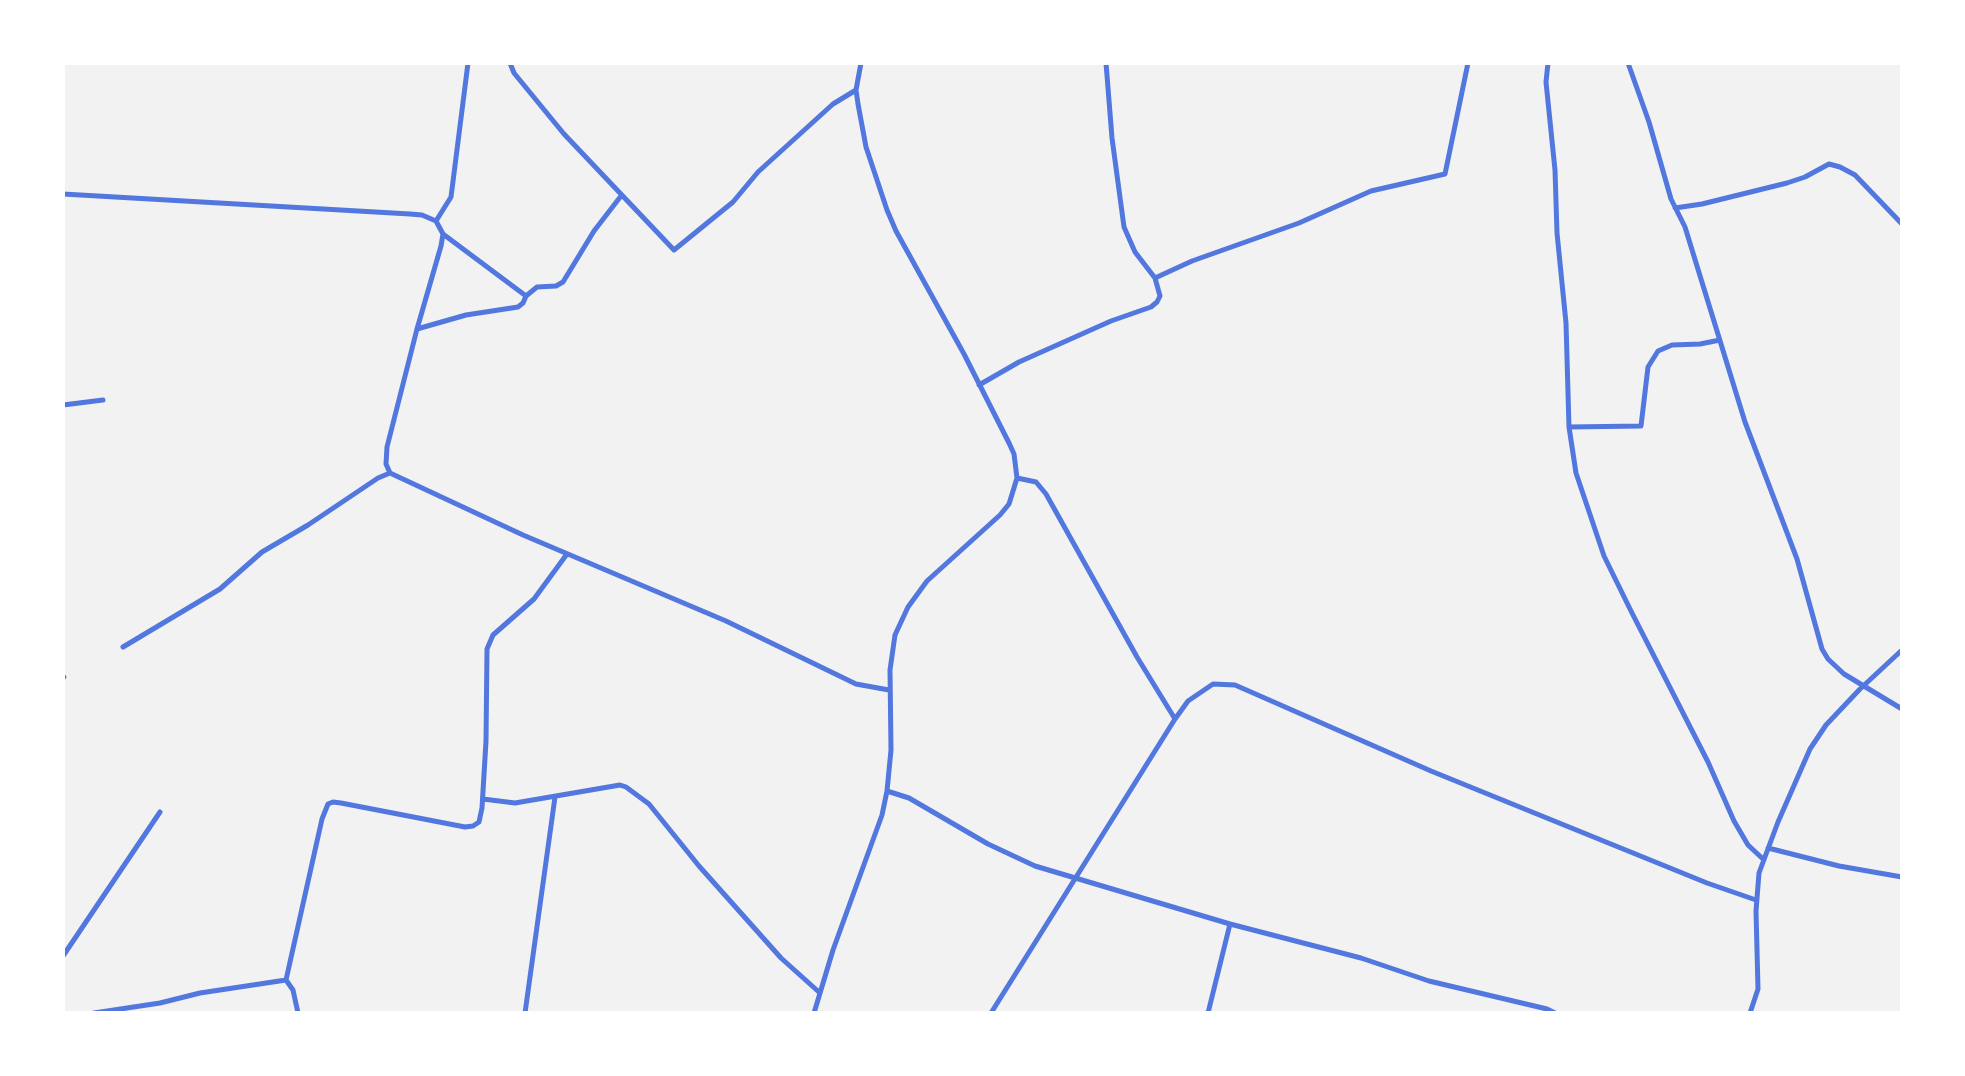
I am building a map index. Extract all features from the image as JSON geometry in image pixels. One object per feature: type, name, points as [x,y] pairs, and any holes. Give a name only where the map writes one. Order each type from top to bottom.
[{"type":"street","points":[[436,221],[452,197],[468,63]]},
{"type":"street","points":[[510,63],[514,73],[565,134],[674,250],[733,202],[766,164],[833,104],[856,90]]},
{"type":"street","points":[[814,1013],[833,950],[882,815],[891,750],[889,690],[895,635],[908,607],[926,580],[1000,515],[1014,492],[1017,478],[1014,454],[887,210],[866,147],[856,90],[861,63]]},
{"type":"street","points":[[979,385],[1019,362],[1111,321],[1151,307],[1160,296],[1155,278],[1135,252],[1124,227],[1112,146],[1106,63]]},
{"type":"street","points":[[1155,278],[1192,261],[1299,223],[1371,191],[1445,174],[1468,63]]},
{"type":"street","points":[[1548,63],[1546,82],[1556,170],[1557,233],[1566,323],[1569,427],[1576,473],[1604,556],[1708,762],[1734,821],[1748,845],[1763,859]]},
{"type":"street","points":[[1628,63],[1675,208],[1685,227],[1745,422],[1797,559],[1822,649],[1837,668],[1902,709]]},
{"type":"street","points":[[1675,208],[1787,183],[1829,164],[1855,175],[1902,224]]},
{"type":"street","points":[[63,194],[422,215],[436,221],[443,234],[526,296]]},
{"type":"street","points":[[417,329],[466,315],[518,307],[537,287],[556,286],[564,282],[594,230],[621,196]]},
{"type":"street","points":[[443,234],[387,447],[386,464],[390,473],[404,482],[567,554],[737,626],[856,684],[889,690]]},
{"type":"street","points":[[1569,427],[1641,426],[1648,367],[1658,351],[1672,345],[1720,340]]},
{"type":"street","points":[[63,405],[103,400]]},
{"type":"street","points":[[123,647],[220,589],[262,552],[390,473]]},
{"type":"street","points":[[1017,478],[1036,482],[1050,500],[1130,646],[1175,719]]},
{"type":"street","points":[[286,981],[322,819],[328,804],[349,804],[465,827],[479,822],[483,799],[487,721],[487,649],[493,635],[534,599],[567,554]]},
{"type":"street","points":[[1750,1013],[1758,989],[1756,900],[1763,859],[1810,749],[1826,725],[1902,650]]},
{"type":"street","points":[[991,1013],[1175,719],[1188,701],[1203,688],[1220,683],[1235,685],[1408,762],[1707,883],[1756,900]]},
{"type":"street","points":[[483,799],[515,803],[620,785],[636,793],[649,804],[699,866],[781,958],[820,993]]},
{"type":"street","points":[[887,791],[909,798],[1009,855],[1035,866],[1230,924],[1361,958],[1448,986],[1555,1013]]},
{"type":"street","points":[[525,1013],[555,797]]},
{"type":"street","points":[[63,956],[160,812]]},
{"type":"street","points":[[1768,848],[1839,866],[1902,877]]},
{"type":"street","points":[[1208,1013],[1230,924]]},
{"type":"street","points":[[93,1013],[160,1003],[200,993],[286,981]]},
{"type":"street","points":[[286,981],[293,990],[298,1013]]}]
